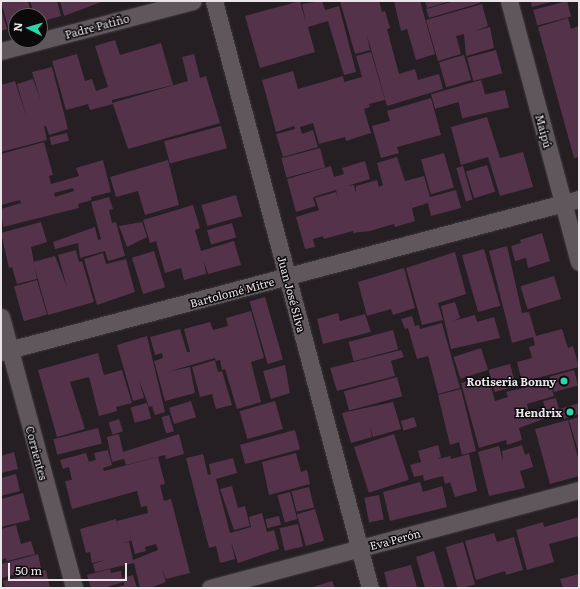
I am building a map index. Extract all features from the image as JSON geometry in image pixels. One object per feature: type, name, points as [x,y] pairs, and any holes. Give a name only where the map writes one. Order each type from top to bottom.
[{"type":"street","name":"Padre Patiño","points":[[1,51],[193,1]]},
{"type":"street","name":"Juan José Silva","points":[[214,1],[370,588]]},
{"type":"street","name":"Maipú","points":[[509,1],[571,201],[579,262]]},
{"type":"street","name":"Bartolomé Mitre","points":[[5,351],[571,201]]},
{"type":"street","name":"Corrientes","points":[[1,318],[5,351],[74,588]]},
{"type":"street","name":"Eva Perón","points":[[210,588],[579,490]]},
{"type":"building","points":[[1,1],[28,1],[30,8],[8,8],[8,27]]},
{"type":"building","points":[[30,1],[57,1],[61,16],[48,20],[48,8],[32,8]]},
{"type":"building","points":[[60,1],[104,1],[64,16]]},
{"type":"building","points":[[300,1],[306,23],[302,4],[322,1],[325,10],[339,6],[356,72],[344,75],[328,21],[308,27],[315,52],[260,68],[245,16]]},
{"type":"building","points":[[340,1],[379,1],[382,12],[385,11],[390,28],[387,29],[399,74],[415,69],[418,80],[439,74],[443,89],[387,106],[367,35],[370,50],[355,54]]},
{"type":"building","points":[[394,1],[420,1],[435,54],[416,60],[407,29],[401,31]]},
{"type":"building","points":[[425,1],[451,1],[427,8]]},
{"type":"building","points":[[455,1],[479,1],[480,3],[429,18],[426,9]]},
{"type":"building","points":[[531,1],[555,1],[532,7]]},
{"type":"building","points":[[567,1],[571,16],[537,26],[533,10]]},
{"type":"building","points":[[482,4],[488,26],[475,31],[490,27],[494,48],[466,56],[464,34],[456,36],[461,54],[438,61],[426,20]]},
{"type":"building","points":[[1,9],[7,29],[1,31]]},
{"type":"building","points":[[568,18],[571,29],[579,26],[579,157],[574,158],[538,27]]},
{"type":"building","points":[[115,40],[120,55],[161,43],[173,85],[112,100],[112,103],[188,81],[182,57],[194,54],[200,78],[206,76],[220,123],[128,149],[113,104],[90,110],[88,104],[66,110],[52,61],[77,54],[85,81],[92,79],[96,91],[108,87],[95,46]]},
{"type":"building","points":[[496,50],[502,73],[473,81],[467,58]]},
{"type":"building","points":[[371,52],[385,100],[369,104],[370,107],[364,109],[371,133],[346,141],[345,137],[319,144],[313,123],[300,127],[302,134],[313,130],[318,147],[283,157],[276,134],[295,129],[294,126],[276,132],[262,80],[293,71],[298,89],[343,76],[344,82],[362,77],[356,56]]},
{"type":"building","points":[[464,55],[471,80],[446,87],[439,62]]},
{"type":"building","points":[[52,67],[68,129],[49,135],[46,126],[44,126],[47,140],[1,152],[1,85],[15,81],[27,119],[17,84],[33,79],[41,101],[32,72]]},
{"type":"building","points":[[481,80],[485,94],[435,109],[431,94]]},
{"type":"building","points":[[505,90],[509,108],[462,118],[458,101]]},
{"type":"building","points":[[431,98],[441,135],[397,147],[399,153],[381,158],[372,126],[390,121],[387,111]]},
{"type":"building","points":[[487,117],[500,158],[523,152],[533,187],[500,196],[488,157],[461,165],[451,127]]},
{"type":"building","points":[[221,126],[227,148],[170,163],[164,141]]},
{"type":"building","points":[[67,133],[69,141],[51,145],[50,137]]},
{"type":"building","points":[[44,142],[53,175],[49,176],[51,184],[79,176],[76,168],[103,160],[111,192],[91,197],[92,200],[78,204],[79,208],[3,227],[1,209],[21,203],[20,200],[1,205],[1,154]],"holes":[[[73,188],[74,191],[55,197],[54,193]]]},
{"type":"building","points":[[320,148],[325,167],[287,178],[281,158]]},
{"type":"building","points":[[444,153],[454,188],[431,194],[421,160]]},
{"type":"building","points":[[397,157],[405,181],[424,176],[430,197],[456,190],[461,208],[431,216],[428,203],[412,208],[408,192],[415,221],[395,227],[394,224],[370,231],[353,233],[353,231],[324,239],[323,236],[313,239],[315,247],[305,249],[296,217],[319,210],[315,198],[336,192],[339,201],[336,190],[313,198],[316,206],[296,212],[287,179],[331,166],[334,177],[344,174],[342,168],[365,161],[370,179],[347,186],[354,185],[356,193],[356,186],[377,180],[379,187],[383,185],[377,163]]},
{"type":"building","points":[[168,160],[179,205],[145,215],[138,191],[116,197],[110,177]]},
{"type":"building","points":[[487,165],[495,192],[474,198],[466,171]]},
{"type":"building","points":[[463,166],[473,200],[466,202],[456,168]]},
{"type":"building","points":[[236,195],[242,216],[207,226],[201,205]]},
{"type":"building","points":[[109,197],[113,209],[109,210],[112,223],[116,222],[125,256],[108,261],[105,251],[80,258],[78,243],[55,249],[53,242],[95,227],[98,240],[101,239],[91,202]]},
{"type":"building","points":[[193,205],[200,228],[195,230],[201,251],[234,241],[241,265],[208,274],[204,261],[206,274],[184,280],[181,268],[165,273],[156,241],[150,243],[143,220]]},
{"type":"building","points":[[41,222],[47,242],[31,247],[37,279],[17,284],[12,267],[9,268],[1,233]]},
{"type":"building","points":[[142,222],[147,237],[127,247],[119,226]]},
{"type":"building","points":[[232,223],[236,237],[211,245],[207,230]]},
{"type":"building","points":[[542,233],[550,261],[528,268],[526,258],[515,261],[511,246],[521,243],[520,240]]},
{"type":"building","points":[[507,246],[522,313],[529,312],[536,336],[562,329],[568,348],[573,346],[579,367],[522,382],[517,362],[532,358],[529,347],[535,345],[533,337],[512,343],[489,251]]},
{"type":"building","points":[[484,249],[500,306],[478,312],[462,255]]},
{"type":"building","points":[[76,250],[79,262],[82,261],[94,302],[48,315],[33,262],[55,256],[67,287],[58,255]]},
{"type":"building","points":[[154,251],[165,287],[143,294],[132,258]]},
{"type":"building","points":[[455,252],[466,294],[438,303],[437,300],[443,320],[422,325],[406,268]]},
{"type":"building","points":[[103,253],[106,264],[126,259],[135,292],[97,305],[84,259]]},
{"type":"building","points":[[404,268],[415,308],[393,315],[391,309],[367,316],[358,282]]},
{"type":"building","points":[[554,276],[561,299],[528,309],[521,286]]},
{"type":"building","points":[[37,280],[47,315],[24,321],[14,287]]},
{"type":"building","points":[[265,297],[283,359],[268,364],[250,301]]},
{"type":"building","points":[[455,302],[460,318],[453,321],[475,315],[477,322],[494,317],[500,338],[451,349],[441,306]]},
{"type":"building","points":[[251,311],[264,358],[251,362],[261,402],[237,409],[225,369],[222,370],[220,360],[216,361],[215,358],[167,372],[190,367],[195,393],[165,401],[154,361],[163,358],[162,353],[155,355],[150,337],[180,329],[187,352],[190,352],[184,329],[210,322],[213,330],[228,326],[226,318]]},
{"type":"building","points":[[338,313],[340,321],[365,314],[371,332],[323,344],[317,319]]},
{"type":"building","points":[[412,316],[415,326],[419,325],[420,329],[442,323],[460,388],[438,394],[428,356],[417,359],[408,328],[405,329],[401,319]]},
{"type":"building","points":[[393,330],[398,349],[354,361],[349,342]]},
{"type":"building","points":[[147,336],[165,412],[155,415],[152,406],[149,407],[139,380],[144,398],[133,401],[117,345]]},
{"type":"building","points":[[481,348],[488,370],[461,379],[453,357]]},
{"type":"building","points":[[401,350],[404,357],[391,361],[395,376],[337,391],[330,368]]},
{"type":"building","points":[[98,353],[104,375],[122,370],[132,403],[116,407],[117,411],[99,416],[89,377],[70,382],[85,429],[57,437],[38,370]]},
{"type":"building","points":[[215,360],[218,372],[222,371],[232,405],[216,409],[212,394],[200,397],[192,367]]},
{"type":"building","points":[[510,364],[516,386],[495,392],[489,370]]},
{"type":"building","points":[[285,365],[290,393],[271,399],[263,371]]},
{"type":"building","name":"Rotiseria Bonny","points":[[574,370],[578,385],[554,392],[550,376]]},
{"type":"building","points":[[488,376],[495,401],[508,397],[506,392],[550,382],[554,396],[527,404],[529,413],[545,408],[543,401],[556,398],[560,413],[519,428],[522,440],[507,445],[506,440],[479,448],[461,383]]},
{"type":"building","points":[[397,377],[402,396],[349,411],[344,391]]},
{"type":"building","points":[[461,389],[476,451],[462,455],[459,442],[450,445],[438,395]]},
{"type":"building","points":[[191,401],[196,417],[174,424],[169,408]]},
{"type":"building","points":[[275,401],[283,429],[247,439],[239,411]]},
{"type":"building","points":[[393,402],[401,429],[373,437],[370,427],[372,437],[351,443],[342,413]]},
{"type":"building","points":[[147,403],[151,418],[135,423],[131,407]]},
{"type":"building","name":"Hendrix","points":[[579,403],[579,414],[564,419],[560,409]]},
{"type":"building","points":[[169,415],[174,431],[166,434],[161,417]]},
{"type":"building","points":[[414,417],[417,427],[404,431],[401,421]]},
{"type":"building","points":[[579,417],[579,454],[569,420]]},
{"type":"building","points":[[119,419],[123,431],[113,435],[109,422]]},
{"type":"building","points":[[568,420],[579,461],[579,476],[550,484],[535,429]]},
{"type":"building","points":[[98,428],[102,444],[57,455],[53,439]]},
{"type":"building","points":[[295,430],[300,449],[245,464],[240,445]]},
{"type":"building","points":[[119,434],[123,452],[179,434],[184,454],[166,459],[165,455],[126,465],[124,459],[112,462],[107,437]]},
{"type":"building","points":[[394,434],[409,480],[369,493],[354,447]]},
{"type":"building","points":[[438,445],[441,457],[438,459],[450,456],[451,459],[469,454],[477,491],[455,497],[450,482],[445,484],[443,476],[424,481],[423,475],[414,477],[410,465],[421,462],[418,451]]},
{"type":"building","points":[[522,445],[525,455],[529,453],[533,467],[520,471],[525,488],[489,496],[478,452],[499,446],[503,461],[502,451]]},
{"type":"building","points":[[108,450],[112,465],[103,468],[104,471],[158,457],[165,484],[160,485],[164,501],[171,499],[190,573],[166,579],[162,569],[166,582],[150,588],[140,588],[134,563],[95,572],[93,564],[106,560],[92,563],[90,552],[86,553],[80,529],[116,519],[118,528],[117,521],[148,513],[147,506],[141,507],[137,491],[72,509],[65,481],[72,480],[69,467],[63,469],[60,460],[86,453],[89,462],[96,460],[94,453]],"holes":[[[129,532],[135,554],[146,551],[145,547],[156,544],[158,550],[133,560],[129,542],[122,543],[131,541]]]},
{"type":"building","points":[[14,452],[18,469],[1,473],[1,456]]},
{"type":"building","points":[[296,453],[301,472],[307,470],[310,484],[269,495],[262,462]]},
{"type":"building","points":[[203,454],[208,475],[211,474],[209,464],[233,458],[237,473],[216,479],[230,533],[251,527],[249,517],[262,513],[267,532],[274,530],[279,549],[238,563],[231,542],[235,559],[220,563],[216,546],[209,548],[186,458]]},
{"type":"building","points":[[16,474],[20,491],[1,496],[1,478]]},
{"type":"building","points":[[420,482],[423,492],[442,486],[447,507],[390,521],[383,492]]},
{"type":"building","points":[[232,486],[238,508],[245,506],[250,526],[234,530],[220,489]]},
{"type":"building","points":[[309,487],[314,507],[297,512],[292,491]]},
{"type":"building","points":[[290,492],[297,519],[285,522],[277,495]]},
{"type":"building","points":[[23,493],[30,520],[1,527],[1,499]]},
{"type":"building","points":[[379,495],[384,520],[369,522],[364,498]]},
{"type":"building","points":[[315,509],[324,541],[306,546],[297,514]]},
{"type":"building","points":[[279,516],[281,525],[267,528],[265,519]]},
{"type":"building","points":[[579,517],[579,536],[549,544],[554,562],[527,570],[516,530],[543,522],[544,527]]},
{"type":"building","points":[[298,524],[303,546],[285,551],[279,528]]},
{"type":"building","points":[[16,525],[21,544],[31,541],[35,554],[7,561],[6,558],[1,560],[1,529]]},
{"type":"building","points":[[494,533],[497,542],[514,537],[523,570],[506,575],[505,571],[476,580],[465,541]]},
{"type":"building","points":[[463,542],[475,584],[457,588],[446,547]]},
{"type":"building","points":[[434,551],[445,588],[425,588],[416,557]]},
{"type":"building","points":[[38,554],[41,568],[1,578],[1,564]]},
{"type":"building","points":[[411,565],[417,588],[388,588],[384,572]]},
{"type":"building","points":[[110,569],[111,573],[121,571],[122,578],[133,575],[137,588],[114,588],[124,585],[124,582],[103,588],[91,588],[87,575]]},
{"type":"building","points":[[46,570],[50,588],[5,588],[3,581]]},
{"type":"building","points":[[579,574],[579,588],[563,588],[560,579]]},
{"type":"building","points":[[332,581],[335,588],[310,588]]},
{"type":"place","name":"Rotiseria Bonny","points":[[564,381]]},
{"type":"place","name":"Hendrix","points":[[570,412]]}]
